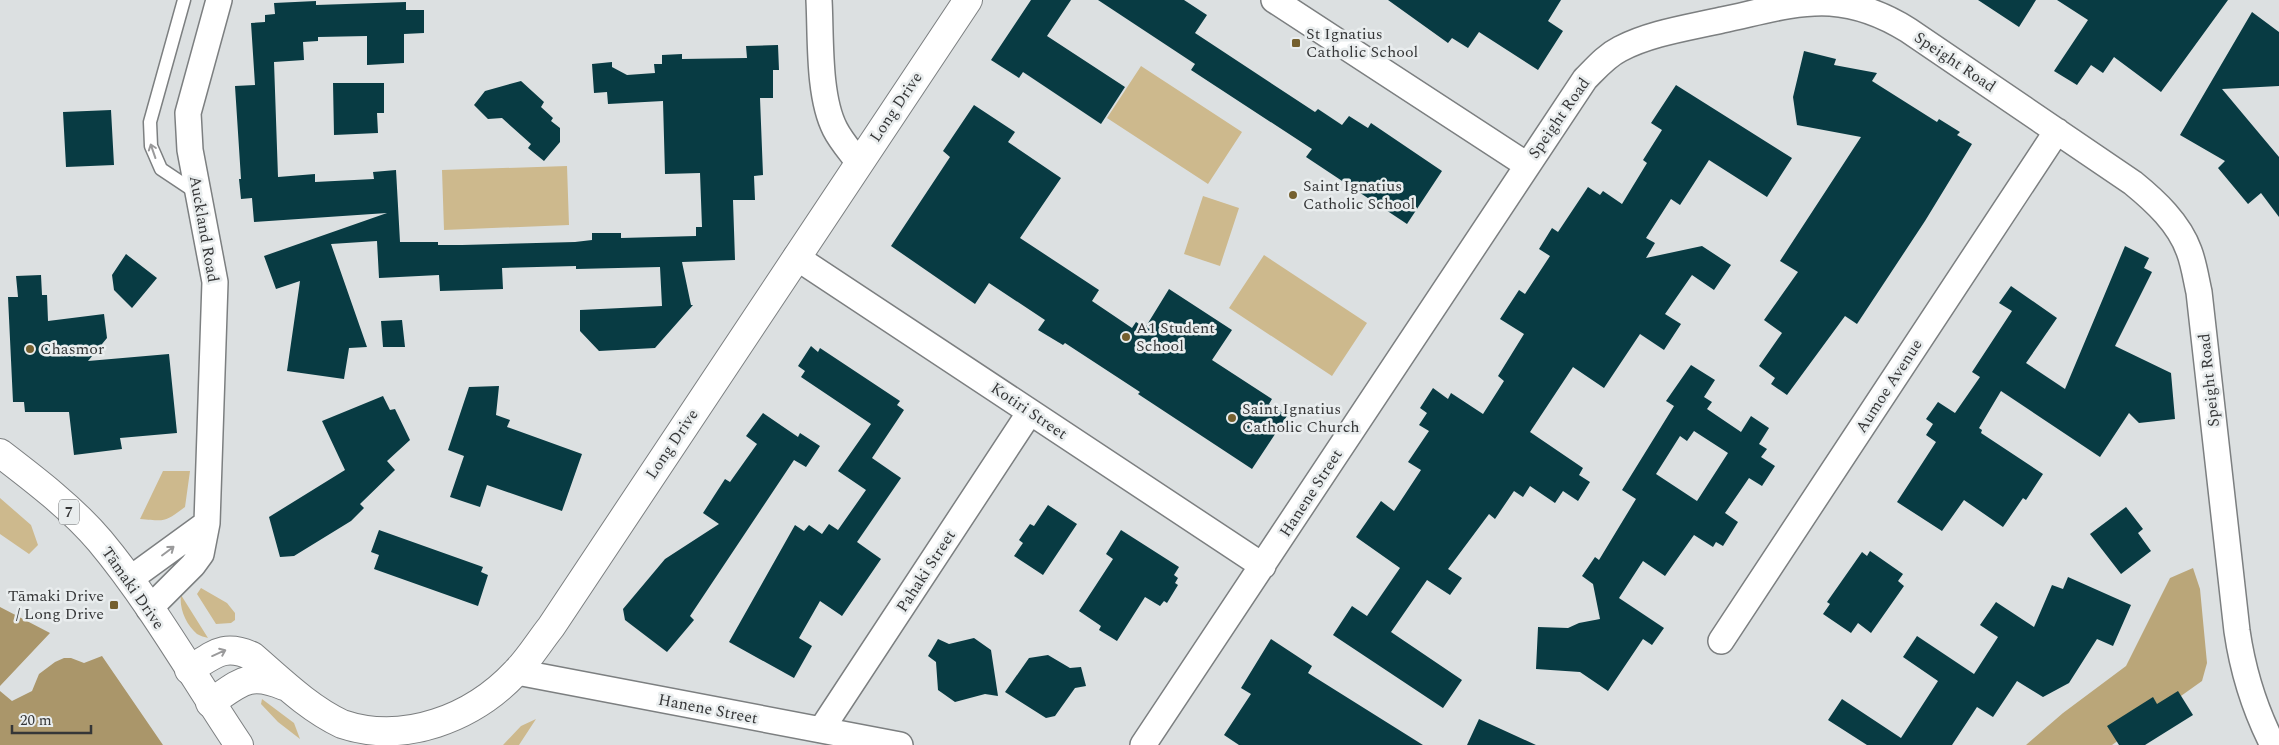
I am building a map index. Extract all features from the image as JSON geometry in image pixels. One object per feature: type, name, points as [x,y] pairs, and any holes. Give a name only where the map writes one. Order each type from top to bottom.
[{"type":"street","name":"Auckland Road","points":[[149,609],[193,565],[201,554],[207,523],[216,282],[190,150],[188,113],[219,0]]},
{"type":"street","points":[[820,0],[824,96],[829,116],[839,136],[859,163]]},
{"type":"street","name":"Long Drive","points":[[189,670],[224,650],[240,651],[252,656],[324,714],[344,725],[373,734],[404,736],[424,731],[456,717],[493,693],[517,672],[551,627],[968,0]]},
{"type":"street","name":"Speight Road","points":[[1274,0],[1527,165],[1585,79],[1601,62],[1618,50],[1656,34],[1801,4],[1859,7],[1884,16],[1908,30],[2154,200],[2181,234],[2190,251],[2199,292],[2241,657],[2254,705],[2272,745]]},
{"type":"street","name":"Aumoe Avenue","points":[[1721,641],[2057,132]]},
{"type":"street","name":"Hanene Street","points":[[1143,745],[1527,165]]},
{"type":"street","name":"Kotiri Street","points":[[796,257],[1262,566]]},
{"type":"street","name":"Pahaki Street","points":[[821,730],[1030,412]]},
{"type":"street","name":"Tāmaki Drive","points":[[0,453],[42,486],[98,540],[130,579],[239,745]]},
{"type":"street","points":[[130,579],[207,523]]},
{"type":"street","name":"Hanene Street","points":[[517,672],[900,745]]},
{"type":"street","name":"Long Drive","points":[[210,703],[248,679],[271,680],[290,688]]},
{"type":"lane","points":[[184,0],[150,122],[151,146],[161,169],[199,194]]},
{"type":"shaded area","points":[[1141,66],[1242,132],[1208,184],[1107,118]]},
{"type":"shaded area","points":[[567,166],[569,225],[444,230],[442,170]]},
{"type":"shaded area","points":[[1203,196],[1239,208],[1220,266],[1184,254]]},
{"type":"shaded area","points":[[1264,255],[1367,323],[1332,376],[1229,308]]},
{"type":"shaded area","points":[[163,471],[190,471],[185,507],[164,520],[140,519]]},
{"type":"shaded area","points":[[0,498],[31,525],[38,545],[29,554],[0,534]]},
{"type":"shaded area","points":[[2193,568],[2200,589],[2207,663],[2202,681],[2112,745],[2026,745],[2063,713],[2126,666],[2170,578]]},
{"type":"shaded area","points":[[201,588],[227,603],[235,613],[235,620],[231,623],[216,624],[197,594]]},
{"type":"shaded area","points":[[181,595],[208,638],[197,634],[190,626],[182,611]]},
{"type":"shaded area","points":[[0,607],[50,633],[0,686]]},
{"type":"shaded area","points":[[102,656],[163,745],[0,745],[0,691],[12,701],[32,691],[39,674],[55,662],[64,658],[71,658],[84,663]]},
{"type":"shaded area","points":[[262,699],[294,723],[300,739],[278,722],[261,704]]},
{"type":"shaded area","points":[[536,719],[519,745],[503,745],[521,726]]},
{"type":"building","points":[[1031,0],[1071,0],[1047,36],[1125,87],[1101,124],[1023,72],[1019,78],[991,60]]},
{"type":"building","points":[[1098,0],[1184,0],[1207,15],[1195,33],[1315,112],[1318,109],[1342,125],[1349,116],[1368,128],[1371,123],[1442,171],[1407,224],[1306,157],[1312,149],[1191,70],[1195,64]]},
{"type":"building","points":[[1388,0],[1561,0],[1548,21],[1563,31],[1538,70],[1479,32],[1468,48],[1452,38],[1448,43]]},
{"type":"building","points":[[1978,0],[2036,0],[2019,27]]},
{"type":"building","points":[[2057,0],[2228,0],[2161,92],[2114,57],[2103,73],[2091,65],[2077,85],[2054,71],[2088,20]]},
{"type":"building","points":[[316,1],[316,5],[406,2],[406,10],[424,10],[424,33],[404,34],[404,63],[367,65],[367,36],[318,37],[318,41],[303,42],[304,60],[274,62],[278,177],[315,174],[315,182],[374,179],[373,172],[396,170],[400,242],[438,242],[438,245],[462,245],[575,242],[592,240],[592,233],[621,233],[621,238],[696,236],[696,227],[702,227],[700,173],[665,174],[663,101],[608,104],[607,92],[594,93],[592,64],[612,62],[612,67],[627,75],[655,73],[654,64],[662,64],[662,55],[682,54],[682,59],[747,58],[746,46],[778,45],[779,70],[773,70],[773,98],[760,98],[763,175],[754,176],[755,200],[733,200],[735,260],[682,262],[691,305],[693,305],[655,348],[599,351],[580,331],[580,310],[662,306],[660,267],[576,269],[576,266],[502,268],[503,289],[440,291],[439,275],[379,278],[377,241],[331,244],[367,347],[349,348],[344,379],[287,371],[300,281],[276,289],[264,256],[387,213],[254,222],[252,198],[241,199],[235,86],[255,85],[251,23],[265,22],[265,15],[275,14],[274,3]]},
{"type":"building","points":[[2252,12],[2279,32],[2279,86],[2222,89],[2279,157],[2279,217],[2261,193],[2248,204],[2218,168],[2225,161],[2180,135]]},
{"type":"building","points":[[1804,51],[1836,59],[1834,65],[1877,73],[1872,81],[1937,122],[1939,119],[1960,132],[1957,135],[1972,144],[1925,221],[1857,324],[1845,316],[1787,395],[1771,384],[1775,378],[1759,366],[1782,333],[1764,320],[1798,272],[1780,261],[1861,137],[1797,125],[1793,97]]},
{"type":"building","points":[[521,81],[544,102],[541,107],[553,118],[551,121],[560,128],[560,142],[544,161],[528,148],[531,144],[502,118],[488,119],[474,105],[485,91]]},
{"type":"building","points":[[333,83],[384,83],[384,113],[377,113],[378,133],[334,135]]},
{"type":"building","points":[[1676,85],[1792,158],[1767,197],[1709,160],[1680,205],[1671,199],[1646,238],[1655,243],[1646,258],[1702,246],[1731,265],[1714,290],[1692,275],[1665,314],[1681,324],[1664,350],[1640,334],[1604,388],[1573,367],[1530,432],[1583,468],[1579,475],[1590,482],[1578,501],[1563,491],[1555,503],[1530,486],[1523,497],[1514,491],[1495,519],[1489,514],[1448,569],[1462,578],[1450,595],[1427,580],[1391,632],[1462,680],[1443,708],[1333,635],[1352,606],[1367,616],[1400,568],[1356,537],[1381,501],[1394,511],[1421,470],[1408,462],[1429,431],[1419,425],[1427,413],[1420,408],[1433,388],[1448,399],[1451,393],[1483,414],[1504,381],[1498,376],[1524,334],[1500,319],[1519,290],[1525,294],[1550,256],[1539,249],[1552,228],[1558,232],[1588,187],[1600,195],[1603,191],[1622,204],[1647,163],[1643,160],[1662,130],[1651,123]]},
{"type":"building","points":[[974,105],[1015,132],[1008,142],[1061,178],[1020,238],[1099,290],[1092,301],[1132,328],[1136,322],[1145,328],[1169,289],[1232,330],[1212,360],[1272,399],[1269,404],[1287,416],[1252,469],[1138,394],[1140,392],[1065,343],[1063,345],[1038,330],[1045,320],[989,283],[975,304],[891,246],[950,157],[943,151]]},
{"type":"building","points":[[111,110],[114,165],[66,167],[63,112]]},
{"type":"building","points":[[2125,246],[2149,258],[2144,268],[2152,272],[2115,346],[2171,373],[2175,419],[2139,423],[2129,413],[2100,457],[2001,391],[1979,428],[1982,430],[1981,433],[2043,474],[2026,500],[2023,498],[2003,527],[1964,500],[1942,531],[1897,502],[1936,442],[1926,435],[1933,424],[1926,419],[1938,402],[1955,413],[1980,377],[1972,372],[2012,311],[1999,303],[2011,286],[2057,318],[2026,363],[2065,389]]},
{"type":"building","points":[[126,254],[157,278],[132,308],[114,290],[112,275]]},
{"type":"building","points":[[41,275],[42,295],[47,295],[48,321],[104,314],[107,338],[88,361],[169,354],[177,433],[120,438],[122,449],[74,455],[69,412],[25,412],[24,402],[13,402],[8,297],[18,297],[16,276]]},
{"type":"building","points":[[402,320],[405,347],[383,347],[381,321]]},
{"type":"building","points":[[811,346],[818,352],[820,348],[900,401],[897,405],[904,410],[872,458],[901,478],[857,542],[881,559],[842,616],[820,601],[799,638],[812,646],[794,678],[729,642],[795,525],[804,531],[809,525],[822,534],[829,524],[838,530],[866,490],[838,471],[871,424],[801,377],[805,371],[798,366]]},
{"type":"building","points":[[1691,365],[1715,380],[1704,397],[1712,402],[1707,409],[1741,432],[1751,416],[1769,428],[1759,444],[1767,449],[1761,457],[1775,466],[1762,486],[1749,478],[1725,513],[1738,522],[1723,546],[1716,542],[1713,547],[1694,535],[1665,576],[1643,561],[1619,598],[1664,628],[1652,645],[1643,639],[1608,691],[1580,672],[1536,669],[1538,627],[1568,628],[1579,623],[1600,619],[1593,584],[1582,576],[1595,557],[1599,560],[1636,499],[1622,490],[1674,406],[1666,401]],"holes":[[[1694,431],[1728,453],[1697,501],[1656,474],[1680,436],[1687,441]]]},
{"type":"building","points":[[499,386],[496,415],[510,420],[507,427],[582,454],[562,511],[487,485],[480,507],[450,497],[464,456],[448,450],[469,387]]},
{"type":"building","points":[[383,396],[390,410],[395,409],[410,440],[387,461],[395,470],[360,504],[364,508],[351,521],[294,556],[280,557],[269,517],[345,470],[322,421]]},
{"type":"building","points":[[763,413],[798,437],[800,433],[820,446],[806,467],[794,460],[690,616],[694,620],[667,652],[625,620],[623,609],[665,559],[719,524],[703,513],[725,479],[730,482],[757,444],[746,436]]},
{"type":"building","points":[[1048,505],[1077,524],[1043,575],[1014,556],[1023,543],[1019,540],[1030,524],[1034,526]]},
{"type":"building","points":[[2126,507],[2143,529],[2138,533],[2151,551],[2121,574],[2090,534]]},
{"type":"building","points":[[379,530],[483,567],[481,572],[488,575],[478,606],[374,569],[379,555],[371,552]]},
{"type":"building","points":[[1121,530],[1179,567],[1174,575],[1178,578],[1175,583],[1178,585],[1167,603],[1164,601],[1160,606],[1145,597],[1117,641],[1099,630],[1101,626],[1079,611],[1113,559],[1106,554]]},
{"type":"building","points":[[1870,551],[1903,574],[1898,581],[1904,586],[1871,633],[1858,623],[1851,633],[1823,614],[1830,604],[1827,602],[1862,552],[1867,556]]},
{"type":"building","points":[[2068,577],[2131,605],[2113,646],[2097,639],[2069,683],[2043,697],[2017,681],[1993,717],[1977,707],[1952,745],[1867,745],[1828,720],[1842,699],[1901,738],[1938,681],[1903,657],[1917,636],[1974,674],[1998,637],[1980,625],[1996,602],[2034,627],[2052,585],[2063,589]]},
{"type":"building","points":[[974,638],[991,650],[998,696],[985,694],[955,702],[938,690],[936,662],[928,656],[938,639],[949,644]]},
{"type":"building","points":[[1271,639],[1312,666],[1308,673],[1423,745],[1239,745],[1224,735],[1251,694],[1241,688]]},
{"type":"building","points":[[1048,655],[1070,668],[1081,667],[1086,686],[1075,688],[1055,716],[1046,718],[1005,692],[1029,658]]},
{"type":"building","points":[[2178,691],[2193,715],[2145,745],[2119,745],[2107,726],[2153,697],[2157,704]]},
{"type":"building","points":[[1479,719],[1536,745],[1467,745]]},
{"type":"place","name":"St Ignatius Catholic School","points":[[1296,43]]},
{"type":"place","name":"Saint Ignatius Catholic School","points":[[1293,195]]},
{"type":"place","name":"A1 Student School","points":[[1126,337]]},
{"type":"place","name":"Chasmor","points":[[30,349]]},
{"type":"place","name":"Saint Ignatius Catholic Church","points":[[1232,418]]},
{"type":"place","name":"Tāmaki Drive / Long Drive","points":[[114,605]]}]
